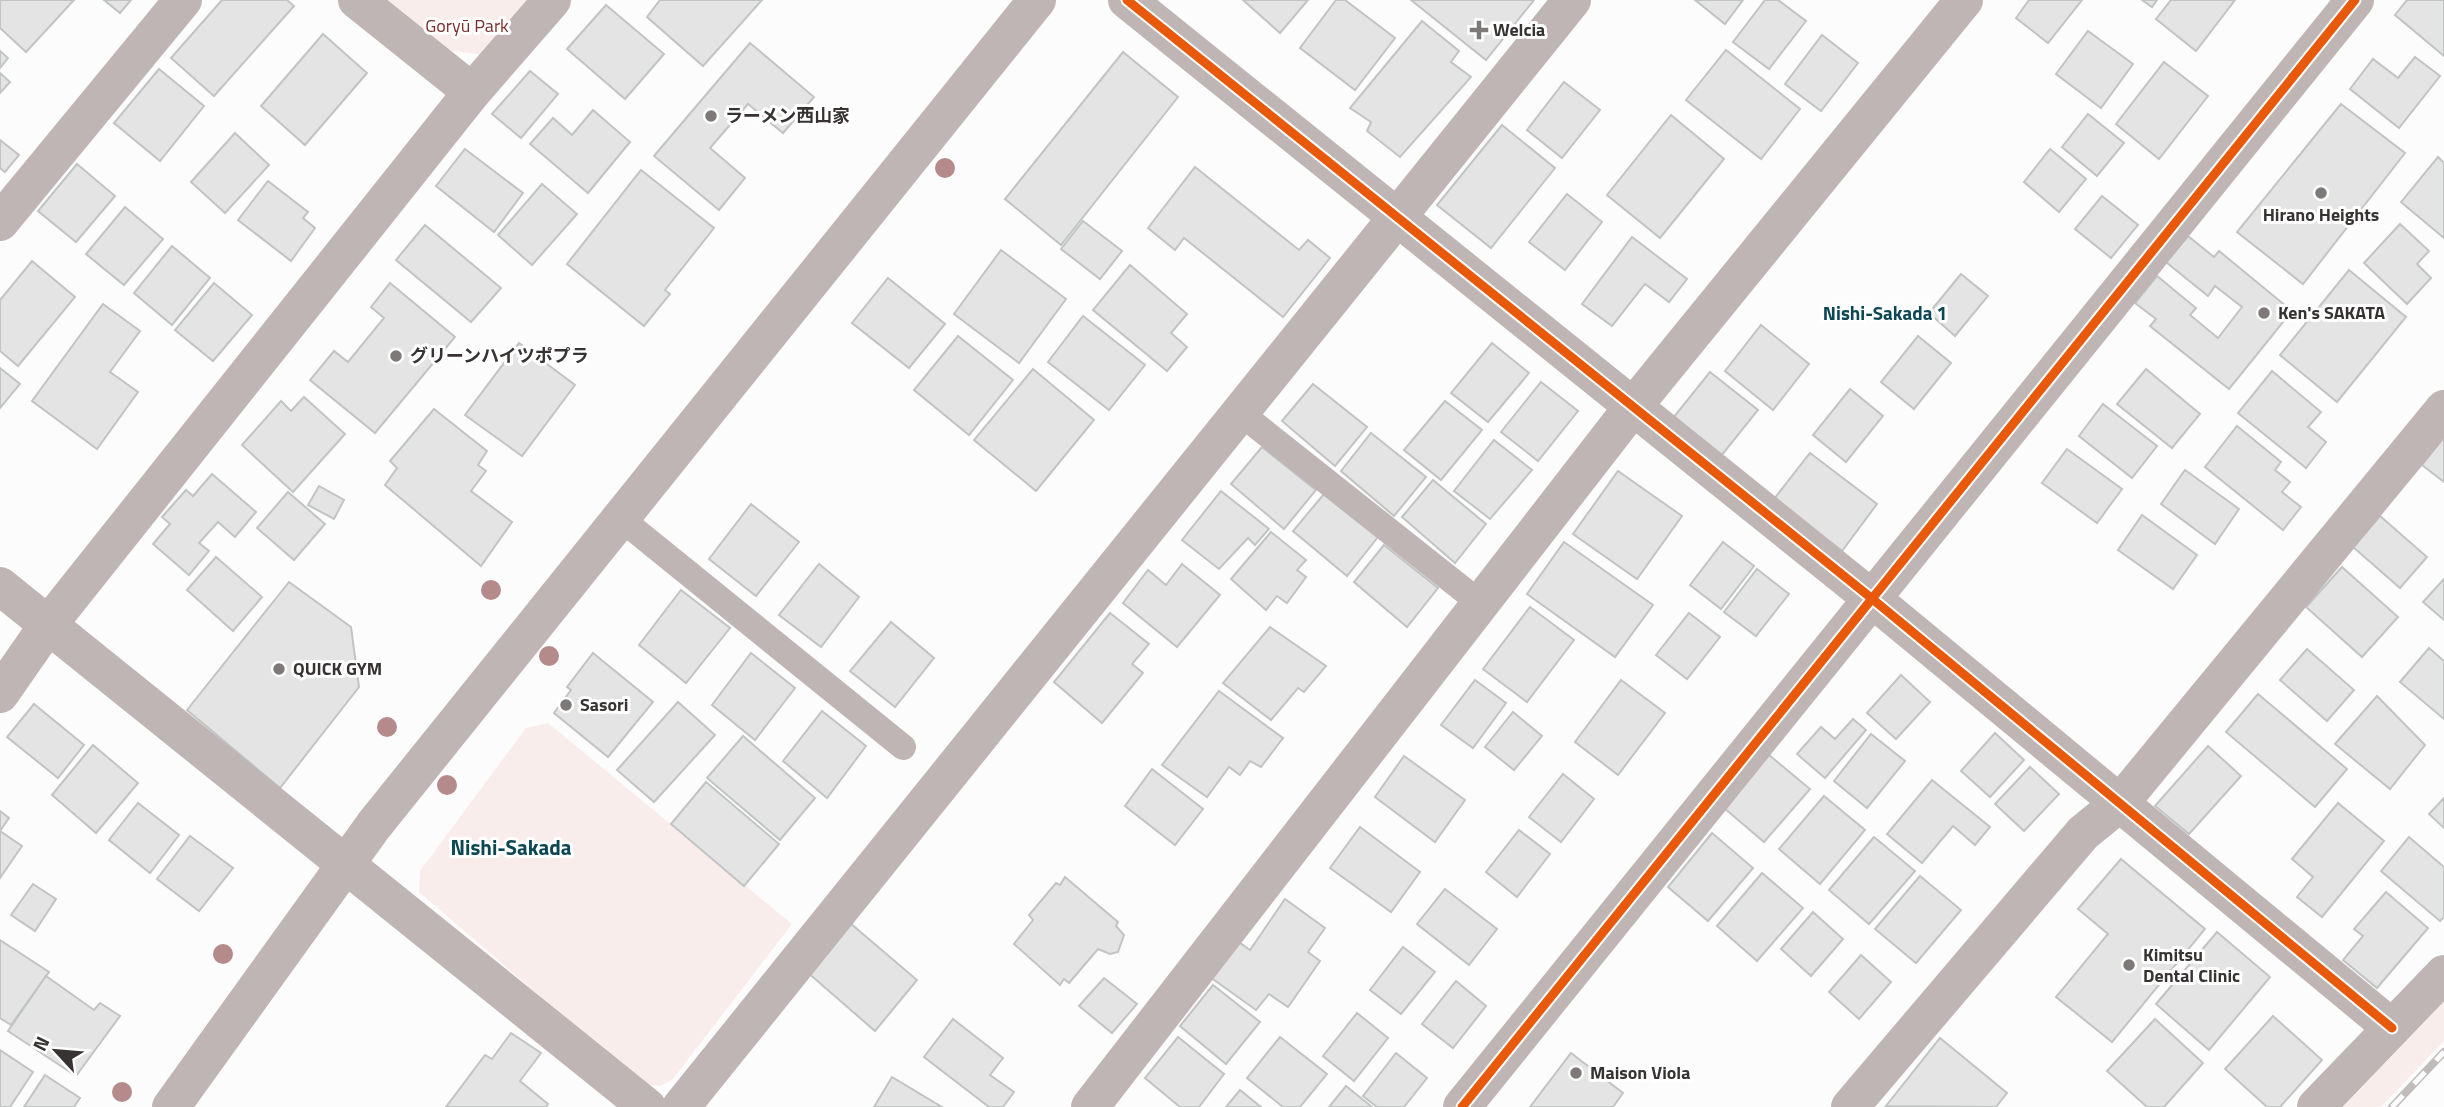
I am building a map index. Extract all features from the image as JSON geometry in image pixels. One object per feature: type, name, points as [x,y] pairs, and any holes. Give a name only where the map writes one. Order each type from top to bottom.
[{"type":"street","points":[[0,222],[183,0]]},
{"type":"street","points":[[357,0],[472,92]]},
{"type":"street","points":[[0,694],[48,625],[472,92],[552,0]]},
{"type":"street","points":[[172,1107],[344,864],[1037,0]]},
{"type":"street","points":[[1127,0],[1870,597],[2392,1028]]},
{"type":"street","points":[[681,1107],[1572,0]]},
{"type":"street","points":[[1090,1107],[1632,408],[1964,0]]},
{"type":"street","points":[[1462,1107],[1870,597],[2355,0]]},
{"type":"street","points":[[1850,1107],[2083,833],[2121,802],[2444,409]]},
{"type":"street","points":[[0,586],[647,1107]]},
{"type":"street","points":[[2316,1107],[2444,974]]},
{"type":"lane","points":[[1239,412],[1480,603]]},
{"type":"lane","points":[[620,518],[902,747]]},
{"type":"green space","name":"Goryū Park","points":[[383,0],[533,0],[487,55],[445,50]]},
{"type":"green space","points":[[548,723],[792,924],[673,1079],[661,1086],[642,1084],[419,892],[420,871],[526,728]]},
{"type":"green space","points":[[2444,1002],[2444,1041],[2381,1107],[2343,1107]]},
{"type":"building","points":[[0,0],[74,0],[26,52],[0,28]]},
{"type":"building","points":[[104,0],[131,0],[120,13]]},
{"type":"building","points":[[222,0],[287,0],[294,6],[214,96],[171,58]]},
{"type":"building","points":[[660,0],[762,0],[703,66],[647,17]]},
{"type":"building","points":[[1243,0],[1308,0],[1280,33]]},
{"type":"building","points":[[1336,0],[1345,0],[1395,38],[1355,90],[1300,48]]},
{"type":"building","name":"Welcia","points":[[1411,0],[1534,0],[1486,60]]},
{"type":"building","points":[[1695,0],[1743,0],[1725,24]]},
{"type":"building","points":[[1765,0],[1778,0],[1806,21],[1769,69],[1733,42]]},
{"type":"building","points":[[2029,0],[2082,0],[2048,43],[2016,18]]},
{"type":"building","points":[[2142,0],[2157,0],[2152,7]]},
{"type":"building","points":[[2171,0],[2235,0],[2196,51],[2156,19]]},
{"type":"building","points":[[2407,0],[2444,0],[2444,56],[2395,15]]},
{"type":"building","points":[[606,5],[664,54],[625,99],[567,49]]},
{"type":"building","points":[[1422,21],[1459,51],[1451,62],[1471,77],[1400,157],[1367,131],[1371,122],[1350,108]]},
{"type":"building","points":[[2088,31],[2133,64],[2101,108],[2056,74]]},
{"type":"building","points":[[323,34],[367,73],[305,145],[261,106]]},
{"type":"building","points":[[1822,35],[1858,63],[1821,111],[1785,84]]},
{"type":"building","points":[[750,43],[814,97],[783,133],[748,104],[710,148],[745,178],[719,210],[654,156]]},
{"type":"building","points":[[1726,50],[1800,109],[1761,159],[1686,100]]},
{"type":"building","points":[[0,51],[8,58],[0,68]]},
{"type":"building","points":[[1123,52],[1178,97],[1061,245],[1005,199]]},
{"type":"building","points":[[2415,57],[2440,76],[2399,128],[2350,89],[2373,59],[2398,78]]},
{"type":"building","points":[[2164,62],[2208,96],[2159,159],[2116,124]]},
{"type":"building","points":[[159,69],[204,106],[160,161],[114,123]]},
{"type":"building","points":[[530,71],[558,94],[521,138],[492,114]]},
{"type":"building","points":[[0,73],[10,82],[0,93]]},
{"type":"building","points":[[1564,82],[1600,110],[1562,158],[1527,130]]},
{"type":"building","name":"Hirano Heights","points":[[2341,104],[2405,153],[2303,284],[2237,232]]},
{"type":"building","points":[[593,110],[630,142],[588,193],[530,144],[553,118],[572,135]]},
{"type":"building","points":[[2088,114],[2124,143],[2097,176],[2062,147]]},
{"type":"building","points":[[1671,115],[1724,159],[1660,238],[1607,195]]},
{"type":"building","points":[[1502,125],[1555,168],[1491,248],[1437,205]]},
{"type":"building","points":[[235,133],[269,165],[225,213],[191,182]]},
{"type":"building","points":[[0,140],[19,155],[5,172],[0,168]]},
{"type":"building","points":[[465,149],[523,193],[494,232],[436,186]]},
{"type":"building","points":[[2050,149],[2086,179],[2059,212],[2024,182]]},
{"type":"building","points":[[2438,157],[2444,163],[2444,238],[2401,202]]},
{"type":"building","points":[[77,164],[115,196],[76,242],[38,211]]},
{"type":"building","points":[[1195,167],[1299,250],[1308,240],[1330,258],[1283,317],[1184,238],[1175,250],[1148,228]]},
{"type":"building","points":[[641,170],[714,228],[665,290],[670,294],[644,326],[567,264]]},
{"type":"building","points":[[268,181],[308,212],[303,218],[315,228],[291,261],[238,220]]},
{"type":"building","points":[[542,184],[577,214],[532,265],[498,235]]},
{"type":"building","points":[[1567,194],[1602,222],[1565,270],[1529,242]]},
{"type":"building","points":[[2102,196],[2138,225],[2111,258],[2075,229]]},
{"type":"building","points":[[125,207],[163,239],[124,285],[86,254]]},
{"type":"building","points":[[1083,221],[1122,251],[1100,279],[1061,249]]},
{"type":"building","points":[[2400,224],[2429,251],[2417,264],[2431,278],[2407,304],[2364,263]]},
{"type":"building","points":[[425,225],[501,288],[471,322],[396,260]]},
{"type":"building","name":"Ken's SAKATA","points":[[2188,236],[2214,257],[2219,251],[2292,311],[2229,389],[2150,326],[2156,319],[2135,303],[2157,276],[2196,308],[2190,315],[2218,338],[2242,307],[2215,286],[2208,296],[2166,262]]},
{"type":"building","points":[[1632,237],[1687,279],[1669,302],[1645,284],[1612,326],[1582,304]]},
{"type":"building","points":[[172,246],[210,278],[172,325],[134,293]]},
{"type":"building","points":[[1001,250],[1066,299],[1019,363],[954,314]]},
{"type":"building","points":[[32,261],[75,297],[18,366],[0,351],[0,300]]},
{"type":"building","points":[[1130,265],[1187,314],[1171,333],[1187,347],[1167,371],[1093,310]]},
{"type":"building","points":[[2349,270],[2406,317],[2337,402],[2280,355]]},
{"type":"building","points":[[1961,274],[1988,296],[1955,336],[1929,313]]},
{"type":"building","points":[[888,278],[945,324],[909,368],[852,323]]},
{"type":"building","points":[[214,283],[252,315],[213,361],[175,330]]},
{"type":"building","name":"グリーンハイツポプラ","points":[[390,283],[455,337],[375,433],[310,380],[334,351],[348,362],[384,318],[371,307]]},
{"type":"building","points":[[103,304],[140,331],[110,372],[138,392],[97,449],[32,401]]},
{"type":"building","points":[[1083,316],[1145,365],[1109,410],[1048,362]]},
{"type":"building","points":[[1761,325],[1809,364],[1773,410],[1725,371]]},
{"type":"building","points":[[958,336],[1013,380],[969,435],[914,390]]},
{"type":"building","points":[[1918,336],[1951,363],[1914,409],[1881,382]]},
{"type":"building","points":[[519,343],[575,385],[522,456],[465,415]]},
{"type":"building","points":[[1492,343],[1529,373],[1488,422],[1451,393]]},
{"type":"building","points":[[0,368],[20,384],[0,408]]},
{"type":"building","points":[[1033,369],[1094,420],[1036,491],[974,440]]},
{"type":"building","points":[[2146,369],[2200,414],[2172,448],[2117,404]]},
{"type":"building","points":[[2272,371],[2321,412],[2308,427],[2326,442],[2306,468],[2238,413]]},
{"type":"building","points":[[1710,372],[1758,410],[1721,456],[1673,418]]},
{"type":"building","points":[[1541,382],[1578,411],[1538,461],[1501,432]]},
{"type":"building","points":[[1313,384],[1367,427],[1335,466],[1282,421]]},
{"type":"building","points":[[1850,389],[1883,416],[1846,462],[1813,435]]},
{"type":"building","points":[[304,397],[345,434],[293,492],[242,445],[281,401],[291,411]]},
{"type":"building","points":[[1445,401],[1482,430],[1441,480],[1404,450]]},
{"type":"building","points":[[2103,404],[2157,446],[2132,478],[2079,436]]},
{"type":"building","points":[[434,409],[487,451],[478,465],[486,471],[471,491],[512,522],[481,566],[385,485],[397,468],[390,461]]},
{"type":"building","points":[[2237,426],[2281,462],[2275,470],[2290,482],[2282,492],[2301,507],[2283,530],[2205,467]]},
{"type":"building","points":[[1371,433],[1426,477],[1394,516],[1341,471]]},
{"type":"building","points":[[2444,436],[2444,482],[2422,465]]},
{"type":"building","points":[[1494,440],[1532,470],[1490,519],[1454,491]]},
{"type":"building","points":[[1262,447],[1316,490],[1284,529],[1231,484]]},
{"type":"building","points":[[2067,449],[2122,489],[2097,523],[2042,483]]},
{"type":"building","points":[[1810,453],[1877,504],[1842,551],[1774,499]]},
{"type":"building","points":[[2185,470],[2239,509],[2215,544],[2161,504]]},
{"type":"building","points":[[1618,471],[1682,516],[1637,579],[1573,534]]},
{"type":"building","points":[[212,474],[256,512],[235,537],[218,522],[199,543],[209,551],[189,575],[153,544],[170,524],[162,517],[186,490],[193,496]]},
{"type":"building","points":[[1433,480],[1486,524],[1455,563],[1402,517]]},
{"type":"building","points":[[319,486],[344,500],[334,519],[308,505]]},
{"type":"building","points":[[1221,491],[1269,529],[1255,545],[1248,538],[1219,569],[1182,540]]},
{"type":"building","points":[[288,492],[325,524],[294,560],[257,528]]},
{"type":"building","points":[[1324,494],[1378,537],[1347,576],[1293,531]]},
{"type":"building","points":[[751,504],[799,542],[756,596],[709,559]]},
{"type":"building","points":[[2142,515],[2197,555],[2173,589],[2118,550]]},
{"type":"building","points":[[2380,516],[2427,557],[2400,588],[2353,547]]},
{"type":"building","points":[[1271,532],[1306,560],[1297,570],[1306,577],[1287,603],[1277,596],[1266,610],[1231,579]]},
{"type":"building","points":[[1564,542],[1653,605],[1615,657],[1527,594]]},
{"type":"building","points":[[1723,542],[1754,566],[1721,609],[1690,585]]},
{"type":"building","points":[[1384,545],[1438,588],[1407,627],[1354,582]]},
{"type":"building","points":[[216,557],[262,597],[233,631],[187,590]]},
{"type":"building","points":[[819,564],[859,597],[821,647],[779,615]]},
{"type":"building","points":[[1182,564],[1220,595],[1177,647],[1123,603],[1148,570],[1166,585]]},
{"type":"building","points":[[2342,567],[2398,617],[2362,657],[2306,607]]},
{"type":"building","points":[[1757,569],[1789,594],[1756,636],[1724,612]]},
{"type":"building","points":[[2444,579],[2444,620],[2423,602]]},
{"type":"building","points":[[289,582],[351,627],[359,687],[280,788],[187,710]]},
{"type":"building","points":[[681,590],[730,628],[686,683],[639,645]]},
{"type":"building","points":[[1530,607],[1574,640],[1527,702],[1483,669]]},
{"type":"building","points":[[1110,613],[1149,644],[1132,664],[1143,673],[1102,723],[1054,682]]},
{"type":"building","points":[[1689,613],[1720,637],[1687,679],[1656,655]]},
{"type":"building","points":[[891,622],[934,658],[895,707],[850,671]]},
{"type":"building","points":[[1270,627],[1326,666],[1304,692],[1298,688],[1271,720],[1223,683]]},
{"type":"building","points":[[2429,648],[2444,661],[2444,719],[2400,682]]},
{"type":"building","points":[[2307,649],[2354,690],[2327,721],[2280,680]]},
{"type":"building","points":[[593,653],[653,702],[608,757],[554,713],[571,690],[567,687]]},
{"type":"building","points":[[751,653],[795,688],[755,740],[712,705]]},
{"type":"building","points":[[1901,675],[1930,702],[1896,739],[1867,713]]},
{"type":"building","points":[[1475,680],[1506,703],[1473,748],[1441,725]]},
{"type":"building","points":[[1621,680],[1665,713],[1618,775],[1575,742]]},
{"type":"building","points":[[1219,691],[1283,738],[1261,767],[1250,761],[1240,775],[1229,767],[1207,797],[1162,765]]},
{"type":"building","points":[[2258,694],[2347,769],[2315,807],[2226,732]]},
{"type":"building","points":[[2377,696],[2425,745],[2390,789],[2335,744]]},
{"type":"building","points":[[678,702],[715,735],[654,802],[617,770]]},
{"type":"building","points":[[34,704],[84,745],[58,778],[7,737]]},
{"type":"building","points":[[822,711],[866,746],[827,798],[783,761]]},
{"type":"building","points":[[1513,712],[1542,736],[1514,770],[1485,747]]},
{"type":"building","points":[[1853,719],[1866,730],[1825,778],[1797,754],[1821,727],[1835,739]]},
{"type":"building","points":[[1995,733],[2024,760],[1990,797],[1961,771]]},
{"type":"building","points":[[1871,734],[1905,761],[1867,808],[1834,781]]},
{"type":"building","points":[[743,736],[815,798],[780,840],[707,778]]},
{"type":"building","points":[[93,745],[138,783],[96,833],[52,795]]},
{"type":"building","points":[[2208,746],[2241,776],[2189,834],[2155,806]]},
{"type":"building","points":[[1769,755],[1810,789],[1764,842],[1724,808]]},
{"type":"building","points":[[1404,756],[1465,800],[1435,842],[1375,797]]},
{"type":"building","points":[[2030,767],[2059,794],[2024,831],[1995,804]]},
{"type":"building","points":[[1152,769],[1203,809],[1175,845],[1125,806]]},
{"type":"building","points":[[1563,774],[1594,799],[1561,842],[1529,817]]},
{"type":"building","points":[[1932,780],[1990,827],[1975,845],[1953,826],[1922,863],[1887,834]]},
{"type":"building","points":[[706,782],[779,844],[744,886],[671,824]]},
{"type":"building","points":[[1824,796],[1865,830],[1820,884],[1779,849]]},
{"type":"building","points":[[2444,798],[2444,828],[2429,814]]},
{"type":"building","points":[[138,803],[179,835],[150,873],[109,840]]},
{"type":"building","points":[[2338,803],[2384,841],[2322,917],[2297,897],[2313,877],[2292,859]]},
{"type":"building","points":[[0,811],[9,818],[0,831]]},
{"type":"building","points":[[1360,827],[1420,872],[1391,912],[1330,868]]},
{"type":"building","points":[[1519,830],[1550,854],[1517,897],[1486,872]]},
{"type":"building","points":[[0,831],[22,846],[0,878]]},
{"type":"building","points":[[1712,833],[1753,868],[1708,921],[1668,887]]},
{"type":"building","points":[[190,836],[233,868],[199,911],[157,879]]},
{"type":"building","points":[[1874,837],[1915,871],[1869,924],[1829,890]]},
{"type":"building","points":[[2409,837],[2444,867],[2444,917],[2440,921],[2381,871]]},
{"type":"building","name":"Kimitsu Dental Clinic","points":[[2121,859],[2205,929],[2112,1042],[2056,997],[2108,934],[2078,909]]},
{"type":"building","points":[[1762,873],[1803,908],[1757,961],[1717,926]]},
{"type":"building","points":[[1920,876],[1961,910],[1916,963],[1875,929]]},
{"type":"building","points":[[1065,877],[1118,922],[1116,926],[1124,935],[1118,952],[1110,954],[1098,949],[1069,983],[1064,979],[1060,985],[1014,944],[1033,920],[1029,915],[1056,883],[1060,885]]},
{"type":"building","points":[[33,884],[56,899],[35,931],[11,915]]},
{"type":"building","points":[[1445,889],[1497,929],[1469,965],[1417,924]]},
{"type":"building","points":[[2386,892],[2428,928],[2377,988],[2343,960],[2363,936],[2354,929]]},
{"type":"building","points":[[1285,899],[1325,928],[1308,952],[1320,961],[1288,1007],[1269,994],[1256,1010],[1210,977],[1236,940],[1250,950]]},
{"type":"building","points":[[1813,912],[1843,939],[1811,976],[1781,949]]},
{"type":"building","points":[[850,923],[917,980],[875,1031],[807,972]]},
{"type":"building","points":[[2217,932],[2270,977],[2209,1050],[2156,1004]]},
{"type":"building","points":[[0,940],[49,972],[11,1025],[0,1018]]},
{"type":"building","points":[[1403,947],[1435,972],[1401,1014],[1370,990]]},
{"type":"building","points":[[1861,955],[1891,982],[1859,1019],[1829,992]]},
{"type":"building","points":[[46,976],[94,1010],[100,1003],[120,1016],[76,1076],[8,1031]]},
{"type":"building","points":[[1104,978],[1137,1004],[1112,1033],[1079,1006]]},
{"type":"building","points":[[1456,981],[1486,1006],[1453,1048],[1422,1024]]},
{"type":"building","points":[[1213,985],[1260,1022],[1226,1064],[1180,1026]]},
{"type":"building","points":[[1357,1013],[1388,1038],[1354,1081],[1323,1056]]},
{"type":"building","points":[[2273,1016],[2322,1060],[2280,1107],[2267,1107],[2225,1069]]},
{"type":"building","points":[[953,1019],[1003,1058],[990,1075],[1014,1092],[1003,1107],[989,1107],[924,1057]]},
{"type":"building","points":[[2155,1019],[2203,1063],[2164,1107],[2147,1107],[2107,1071]]},
{"type":"building","points":[[511,1033],[541,1053],[520,1081],[548,1104],[546,1107],[446,1107],[485,1055],[492,1059]]},
{"type":"building","points":[[1178,1037],[1224,1074],[1199,1107],[1180,1107],[1145,1078]]},
{"type":"building","points":[[1280,1037],[1327,1074],[1300,1107],[1283,1107],[1247,1078]]},
{"type":"building","points":[[1940,1038],[2007,1093],[1996,1107],[1886,1106]]},
{"type":"building","points":[[0,1050],[33,1072],[10,1107],[0,1107]]},
{"type":"building","points":[[1396,1053],[1427,1078],[1404,1107],[1377,1107],[1363,1096]]},
{"type":"building","name":"Maison Viola","points":[[1571,1053],[1623,1093],[1613,1107],[1530,1107]]},
{"type":"building","points":[[45,1075],[80,1098],[74,1107],[24,1107]]},
{"type":"building","points":[[892,1077],[942,1107],[874,1107]]},
{"type":"building","points":[[1346,1086],[1372,1107],[1329,1107]]},
{"type":"building","points":[[1240,1090],[1261,1107],[1226,1107]]},
{"type":"railway","points":[[2392,1107],[2444,1052]]},
{"type":"cycle path","points":[[1127,0],[1870,597],[2392,1028]]},
{"type":"cycle path","points":[[1462,1107],[2355,0]]},
{"type":"place","name":"Welcia","points":[[1479,30]]},
{"type":"place","name":"ラーメン西山家","points":[[711,116]]},
{"type":"place","name":"Hirano Heights","points":[[2321,193]]},
{"type":"place","name":"Ken's SAKATA","points":[[2264,313]]},
{"type":"place","name":"グリーンハイツポプラ","points":[[396,356]]},
{"type":"place","name":"QUICK GYM","points":[[279,669]]},
{"type":"place","name":"Sasori","points":[[566,705]]},
{"type":"place","name":"Kimitsu Dental Clinic","points":[[2129,965]]},
{"type":"place","name":"Maison Viola","points":[[1576,1073]]},
{"type":"district","name":"Nishi-Sakada 1","points":[[1885,313]]},
{"type":"district","name":"Nishi-Sakada","points":[[511,848]]}]
